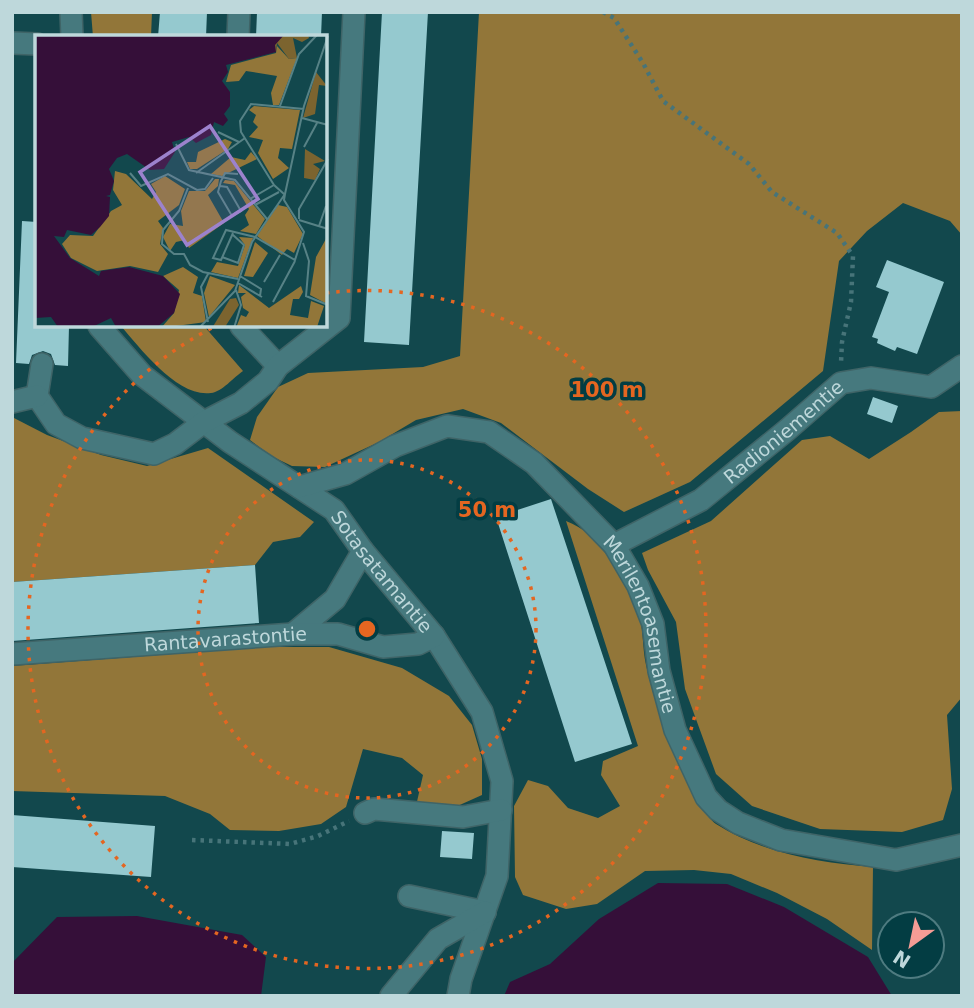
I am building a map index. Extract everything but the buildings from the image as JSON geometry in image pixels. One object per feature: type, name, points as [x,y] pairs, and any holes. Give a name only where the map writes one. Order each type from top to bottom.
[{"type":"street","points":[[71,12],[72,35]]},
{"type":"street","points":[[238,35],[239,12]]},
{"type":"street","points":[[42,364],[37,396],[56,424],[82,438],[155,454],[175,444],[204,422],[242,403],[268,381],[278,366],[339,318],[354,12]]},
{"type":"street","points":[[12,43],[35,44]]},
{"type":"street","name":"Sotasatamantie","points":[[100,327],[142,375],[204,422],[334,510],[363,551],[434,636],[482,712],[502,781],[497,876],[461,979],[458,996]]},
{"type":"street","points":[[242,327],[278,366]]},
{"type":"street","name":"Radioniementie","points":[[614,545],[701,500],[841,383],[871,378],[931,387],[962,366]]},
{"type":"street","points":[[12,402],[37,396]]},
{"type":"street","name":"Merilentoasemantie","points":[[299,487],[345,474],[395,446],[447,426],[489,432],[534,463],[614,545],[638,586],[653,624],[659,671],[675,730],[706,797],[718,810],[738,823],[781,840],[896,860],[962,845]]},
{"type":"street","points":[[293,634],[335,599],[363,551]]},
{"type":"street","name":"Rantavarastontie","points":[[12,654],[293,634],[338,634],[383,647],[418,644],[434,636]]},
{"type":"street","points":[[365,813],[374,810],[463,817],[501,810]]},
{"type":"street","points":[[410,896],[485,912]]},
{"type":"street","points":[[391,996],[438,939],[485,912]]},
{"type":"path","points":[[603,12],[614,18],[663,101],[749,164],[772,192],[837,233],[853,256],[851,302],[842,342],[841,383]]},
{"type":"path","points":[[192,840],[290,844],[318,835],[365,813]]},
{"type":"shaded area","points":[[91,12],[152,12],[151,35],[93,35]]},
{"type":"shaded area","points":[[479,12],[962,12],[962,235],[950,221],[903,203],[867,231],[839,261],[823,371],[690,482],[624,512],[588,489],[501,423],[463,409],[416,420],[379,442],[325,467],[292,466],[271,456],[250,440],[257,417],[278,387],[308,373],[423,367],[460,356]]},
{"type":"shaded area","points":[[122,327],[205,327],[243,371],[215,392],[198,392],[173,380]]},
{"type":"shaded area","points":[[962,411],[962,697],[947,715],[952,789],[943,820],[902,832],[820,829],[752,806],[716,774],[685,689],[676,622],[648,570],[642,553],[711,521],[802,440],[830,436],[869,459],[939,412]]},
{"type":"shaded area","points":[[14,418],[47,435],[101,455],[147,466],[208,448],[314,522],[300,537],[273,542],[255,565],[12,582]]},
{"type":"shaded area","points":[[566,521],[590,535],[600,545],[626,581],[639,615],[646,665],[663,724],[680,766],[704,810],[716,824],[772,849],[833,863],[873,867],[872,950],[827,919],[777,893],[731,874],[694,870],[645,871],[597,904],[566,909],[523,895],[515,877],[514,806],[528,780],[548,786],[568,808],[598,818],[620,806],[601,775],[603,761],[638,746]]},
{"type":"shaded area","points":[[266,647],[329,647],[402,668],[449,696],[472,725],[482,759],[482,795],[453,808],[416,806],[423,775],[402,758],[363,749],[346,807],[321,824],[279,831],[230,830],[210,814],[165,796],[12,791],[12,666]]},
{"type":"shaded area","points":[[658,883],[727,884],[784,907],[868,957],[876,970],[876,980],[882,980],[892,996],[504,996],[510,982],[550,964],[599,919]]},
{"type":"shaded area","points":[[137,916],[242,935],[266,957],[261,996],[12,996],[12,963],[57,917]]}]
